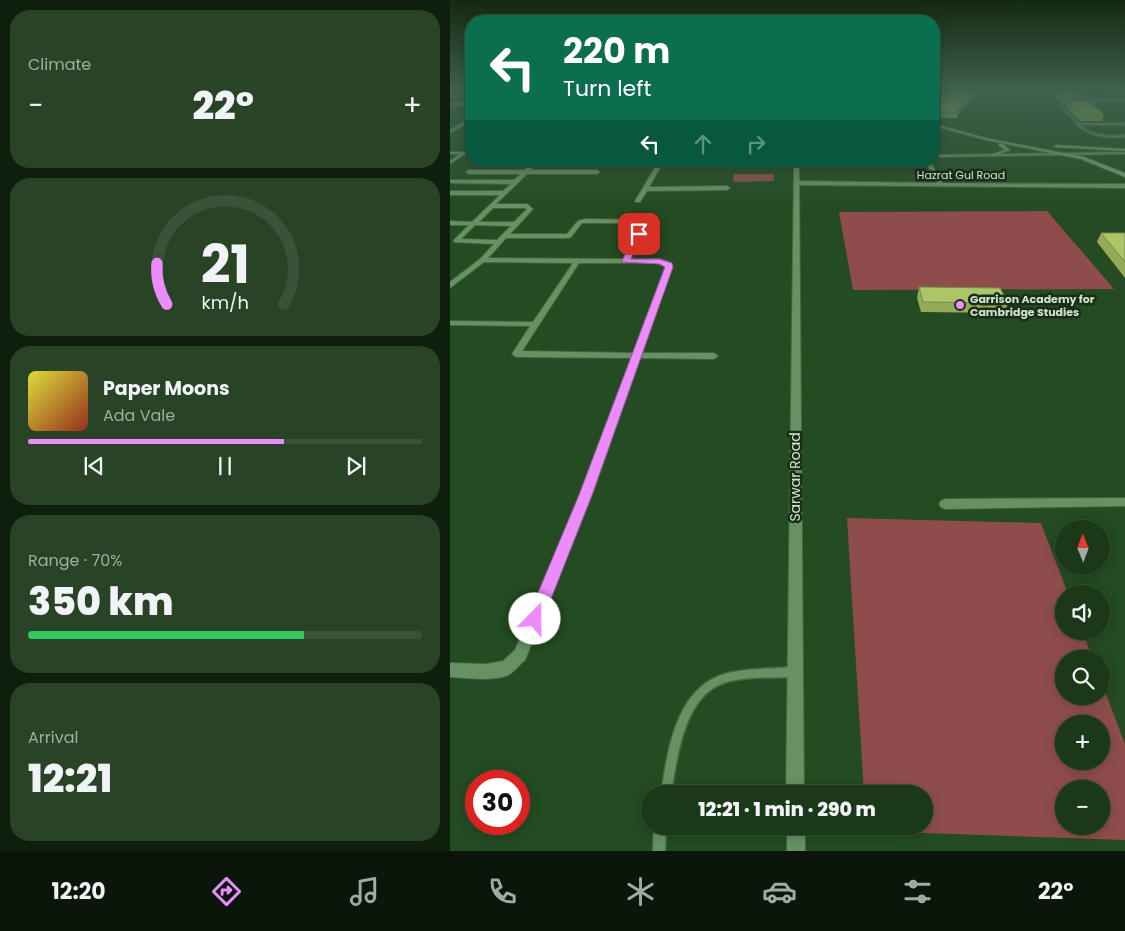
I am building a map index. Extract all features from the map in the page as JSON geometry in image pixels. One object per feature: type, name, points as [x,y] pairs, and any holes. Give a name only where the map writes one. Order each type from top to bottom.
[{"type":"main road","points":[[948,129],[986,139],[1082,158],[1125,175]]},
{"type":"main road","points":[[964,133],[1125,154]]},
{"type":"main road","points":[[986,139],[1001,145],[1069,156],[1125,184]]},
{"type":"main road","points":[[995,155],[1008,150],[1001,145]]},
{"type":"street","points":[[450,153],[464,153]]},
{"type":"street","points":[[450,163],[464,153]]},
{"type":"street","points":[[981,156],[994,158],[1125,154]]},
{"type":"street","points":[[1082,158],[1125,154]]},
{"type":"street","points":[[940,156],[1054,155]]},
{"type":"street","points":[[498,242],[456,242],[503,193],[531,167]]},
{"type":"street","points":[[638,202],[658,167]]},
{"type":"street","name":"Sarwar Road","points":[[795,785],[796,167]]},
{"type":"street","points":[[930,167],[941,185]]},
{"type":"street","points":[[469,172],[597,172]]},
{"type":"street","points":[[451,181],[515,182]]},
{"type":"street","name":"Hazrat Gul Road","points":[[797,183],[941,185],[1125,184]]},
{"type":"street","points":[[646,188],[727,188]]},
{"type":"street","points":[[450,193],[503,193]]},
{"type":"street","points":[[450,286],[482,260],[529,207],[490,206]]},
{"type":"street","points":[[504,236],[569,236],[580,222],[585,221],[645,221],[626,261]]},
{"type":"street","points":[[450,223],[515,224]]},
{"type":"street","points":[[450,670],[486,671],[506,668],[520,655],[586,495],[669,267],[669,264],[659,262],[482,260]]},
{"type":"street","points":[[578,261],[516,354],[714,356]]},
{"type":"street","points":[[450,323],[535,324]]},
{"type":"street","points":[[945,504],[1125,502]]},
{"type":"street","points":[[796,835],[796,851]]},
{"type":"lane","points":[[1081,129],[1088,133],[1118,137],[1125,136]]},
{"type":"lane","points":[[1118,137],[1125,143]]},
{"type":"lane","points":[[667,785],[670,768],[687,709],[700,692],[718,681],[750,675],[794,672]]},
{"type":"lane","points":[[659,851],[660,835]]},
{"type":"shaded area","points":[[734,174],[774,174],[774,181],[733,182]]},
{"type":"shaded area","points":[[1047,211],[1114,289],[853,290],[839,212]]},
{"type":"shaded area","points":[[847,518],[1041,523],[1055,560],[1055,575],[1061,575],[1065,585],[1055,585],[1055,640],[1086,640],[1089,650],[1055,650],[1055,705],[1110,705],[1125,744],[1125,840],[933,833],[933,785],[863,785]]},
{"type":"building","points":[[1101,233],[1125,233],[1125,262]]},
{"type":"building","points":[[919,287],[1000,288],[1008,303],[923,302]]},
{"type":"place","name":"Garrison Academy for Cambridge Studies","points":[[960,305]]},
{"type":"route","points":[[535,619],[586,495],[669,267],[669,264],[664,262],[626,261],[639,234]]}]
